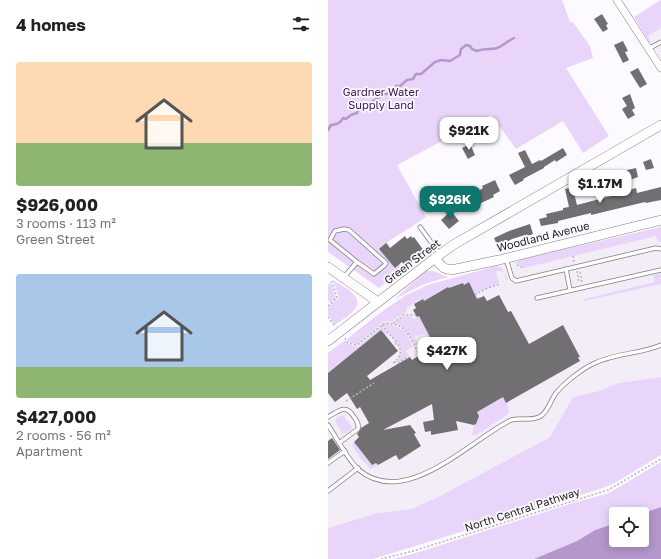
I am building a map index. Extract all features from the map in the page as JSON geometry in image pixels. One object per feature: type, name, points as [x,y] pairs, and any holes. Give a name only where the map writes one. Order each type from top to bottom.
[{"type":"street","points":[[617,0],[661,68]]},
{"type":"street","name":"Green Street","points":[[328,341],[437,256],[475,232],[661,125]]},
{"type":"street","name":"Woodland Avenue","points":[[437,256],[442,266],[449,270],[506,258],[661,220]]},
{"type":"street","points":[[328,267],[378,302]]},
{"type":"lane","points":[[648,48],[661,42]]},
{"type":"lane","points":[[420,227],[437,256]]},
{"type":"lane","points":[[337,229],[349,230],[386,263],[374,274],[357,262],[330,240],[330,237],[337,229]]},
{"type":"lane","points":[[506,258],[512,278],[516,281],[656,248],[661,250]]},
{"type":"lane","points":[[344,278],[357,262]]},
{"type":"lane","points":[[566,269],[570,290]]},
{"type":"lane","points":[[537,298],[661,270]]},
{"type":"lane","points":[[328,425],[339,443],[358,468],[368,476],[392,482],[404,482],[418,477],[447,462],[514,419],[532,419],[542,415],[547,411],[557,392],[583,370],[595,363],[661,345]]},
{"type":"lane","points":[[328,417],[344,409],[348,409],[358,423],[358,429],[339,443]]},
{"type":"lane","points":[[328,435],[333,432]]},
{"type":"lane","points":[[328,463],[345,451]]},
{"type":"lane","points":[[328,491],[358,468]]},
{"type":"path","points":[[515,263],[523,268]]},
{"type":"path","points":[[578,266],[584,287]]},
{"type":"path","points":[[328,301],[329,305],[338,298],[332,279]]},
{"type":"path","points":[[478,299],[476,294],[500,284]]},
{"type":"path","points":[[392,324],[395,320],[404,315],[416,316]]},
{"type":"path","points":[[328,317],[335,327]]},
{"type":"path","points":[[345,338],[348,342],[357,346],[386,322],[405,330],[419,355]]},
{"type":"path","points":[[382,325],[397,343],[401,351],[401,354],[393,363],[398,363],[408,357],[409,358]]},
{"type":"path","points":[[387,337],[390,334]]},
{"type":"path","points":[[394,346],[397,343]]},
{"type":"path","points":[[346,401],[374,383]]},
{"type":"path","name":"North Central Pathway","points":[[381,559],[414,552],[608,490],[661,459]]},
{"type":"shaded area","points":[[661,0],[661,59],[634,17]]},
{"type":"shaded area","points":[[661,228],[661,377],[618,383],[599,391],[573,397],[550,437],[440,496],[412,509],[377,513],[328,528],[328,355],[349,342],[416,291],[480,274],[496,266]]},
{"type":"shaded area","points":[[661,507],[661,559],[534,559],[577,541],[595,530],[609,525],[609,547],[649,547],[649,511]]},
{"type":"green space","name":"Gardner Water Supply Land","points":[[328,0],[562,0],[570,22],[573,22],[590,46],[593,58],[566,68],[609,136],[583,153],[563,121],[516,149],[491,115],[397,165],[426,217],[387,242],[403,269],[379,288],[328,252]]},
{"type":"green space","points":[[661,0],[661,28],[648,36],[651,42],[650,43],[634,17]]},
{"type":"green space","points":[[661,227],[661,242],[658,242],[656,236],[524,268],[516,263],[522,259]]},
{"type":"green space","points":[[496,266],[501,267],[508,280],[506,280],[504,273],[496,271],[499,283],[474,294],[468,283],[448,287],[424,301],[423,299],[416,301],[407,308],[405,314],[397,317],[392,322],[383,322],[357,344],[349,342],[347,339],[406,295],[428,285]]},
{"type":"green space","points":[[425,271],[433,271],[448,277],[424,284],[395,299]]},
{"type":"green space","points":[[661,273],[661,284],[584,301],[584,299],[655,282],[653,275]]},
{"type":"green space","points":[[333,280],[347,288],[357,300],[355,309],[335,325],[328,315],[328,307],[339,298]]},
{"type":"green space","points":[[331,282],[336,298],[330,303],[328,300],[328,285]]},
{"type":"green space","points":[[410,316],[414,319],[419,316],[435,338],[423,334],[414,337],[418,344],[415,345],[405,328],[394,323],[402,317]]},
{"type":"green space","points":[[387,323],[405,331],[413,347],[406,351],[410,357],[408,356],[399,362],[396,362],[402,352],[399,345],[383,325]]},
{"type":"green space","points":[[382,326],[388,334],[386,336],[381,330],[328,373],[328,353],[345,340],[348,344],[357,347]]},
{"type":"green space","points":[[661,377],[661,455],[613,484],[373,559],[328,559],[328,528],[377,513],[412,509],[440,496],[550,437],[573,397],[599,391],[618,383]]},
{"type":"green space","points":[[503,397],[508,408],[508,414],[480,433],[472,435],[479,416],[477,412]]},
{"type":"green space","points":[[343,415],[352,427],[351,430],[344,434],[335,421],[336,418]]},
{"type":"green space","points":[[354,442],[372,465],[376,463],[378,465],[371,469],[361,459],[352,445]]},
{"type":"green space","points":[[661,462],[661,507],[649,511],[649,507],[609,507],[609,525],[595,530],[577,541],[534,559],[393,559],[416,553],[609,493]]},
{"type":"building","points":[[602,14],[608,24],[606,25],[608,29],[603,32],[594,19]]},
{"type":"building","points":[[623,41],[628,51],[625,52],[629,60],[623,63],[614,45]]},
{"type":"building","points":[[638,68],[647,84],[640,88],[630,72]]},
{"type":"building","points":[[630,94],[635,108],[632,110],[635,115],[628,119],[622,109],[627,106],[622,98]]},
{"type":"building","points":[[470,144],[475,155],[468,159],[462,148]]},
{"type":"building","points":[[563,148],[567,155],[556,162],[555,160],[515,185],[509,175],[525,167],[518,153],[525,150],[532,164],[540,160],[541,161]]},
{"type":"building","points":[[651,159],[654,168],[646,170],[643,162]]},
{"type":"building","points":[[636,168],[638,177],[630,180],[627,170]]},
{"type":"building","points":[[495,180],[500,191],[493,195],[494,197],[481,203],[470,212],[463,201],[483,188],[482,186]]},
{"type":"building","points":[[589,183],[591,188],[574,193],[577,205],[636,188],[637,193],[661,187],[661,200],[645,202],[591,215],[591,213],[558,221],[558,223],[541,226],[539,219],[547,217],[546,214],[569,207],[565,189]]},
{"type":"building","points":[[451,211],[459,221],[449,229],[441,220]]},
{"type":"building","points":[[530,224],[533,234],[512,239],[498,247],[494,238]]},
{"type":"building","points":[[405,236],[407,239],[411,236],[412,238],[414,237],[424,251],[406,267],[402,262],[395,268],[379,249],[386,243],[390,248]]},
{"type":"building","points":[[469,282],[477,299],[484,296],[487,301],[499,295],[508,312],[511,311],[529,344],[563,325],[580,357],[578,357],[580,361],[506,403],[503,397],[477,412],[479,416],[476,424],[474,425],[456,421],[458,430],[431,435],[431,431],[425,432],[423,422],[434,420],[432,404],[383,430],[410,425],[416,433],[414,434],[421,446],[399,460],[396,455],[378,465],[376,463],[372,465],[354,442],[359,437],[357,434],[361,428],[369,423],[360,407],[357,409],[347,393],[335,402],[328,393],[328,373],[381,330],[398,351],[367,376],[370,380],[410,357],[412,360],[426,351],[422,344],[424,340],[430,337],[419,316],[417,317],[413,310],[416,308],[414,304],[423,299],[424,301],[448,287],[449,288],[463,283],[464,285]]},
{"type":"building","points":[[332,438],[340,450],[328,459],[328,441]]},
{"type":"waterway","points":[[328,130],[331,125],[338,123],[343,118],[346,119],[357,113],[360,107],[363,108],[384,94],[392,93],[396,86],[400,86],[407,80],[413,79],[416,74],[421,74],[435,62],[441,60],[450,61],[460,55],[461,49],[466,45],[477,51],[495,49],[514,38]]}]
